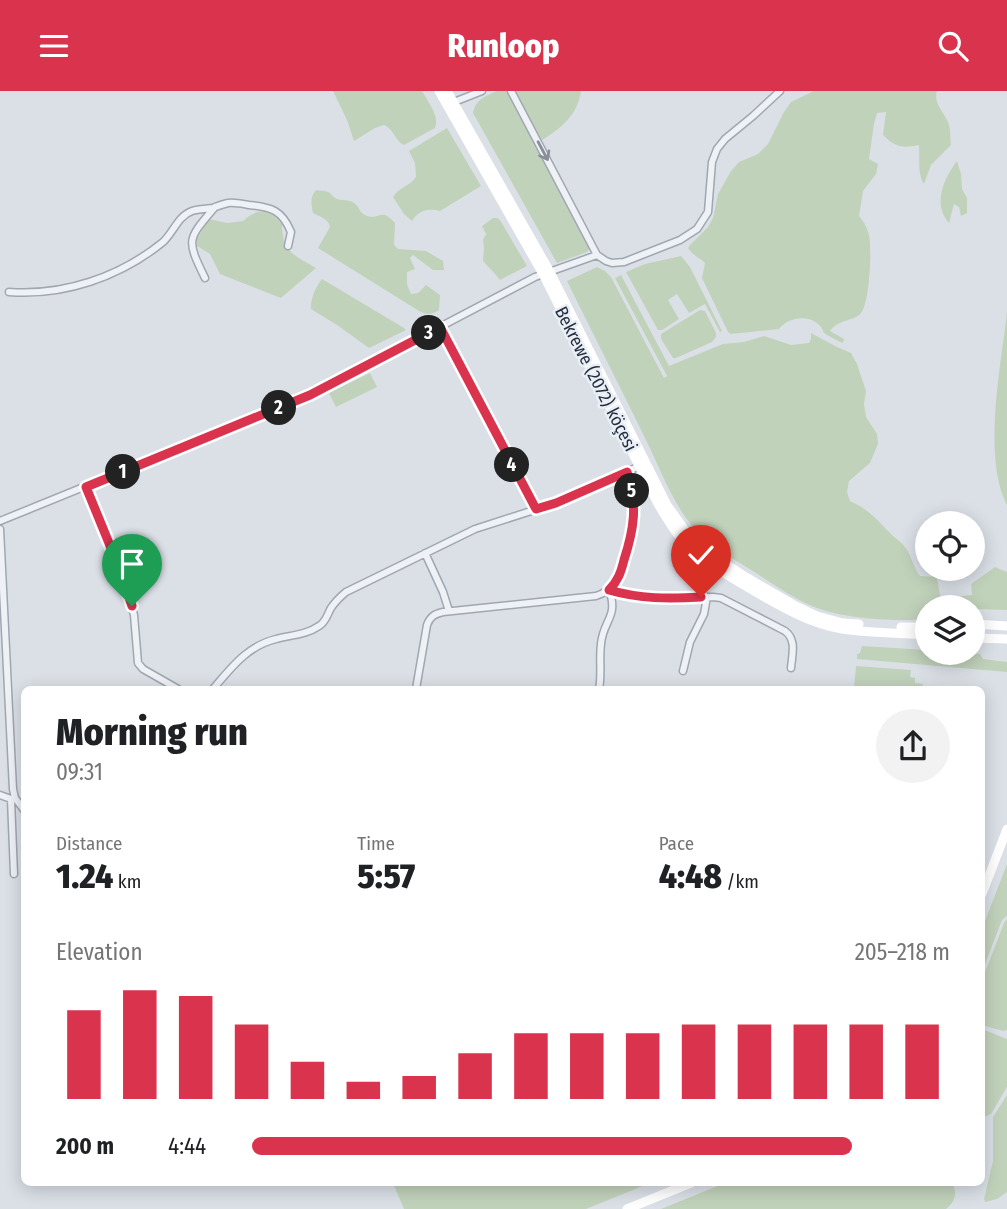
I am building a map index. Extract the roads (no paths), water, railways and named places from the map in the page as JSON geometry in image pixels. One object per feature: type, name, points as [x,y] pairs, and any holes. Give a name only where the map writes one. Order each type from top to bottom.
[{"type":"main road","name":"Bekrewe (2072) köçesi","points":[[439,91],[547,273]]},
{"type":"main road","name":"Bekrewe (2072) köçesi","points":[[447,91],[547,273],[670,524],[682,540],[735,579],[815,622],[842,629],[915,634]]},
{"type":"main road","name":"Bekrewe (2072) köçesi","points":[[643,465],[687,533],[699,546],[744,576],[817,616],[843,623],[915,628]]},
{"type":"main road","points":[[985,625],[1007,626]]},
{"type":"main road","points":[[985,638],[1007,639]]},
{"type":"main road","points":[[985,886],[1007,829]]},
{"type":"main road","points":[[627,1209],[684,1186]]},
{"type":"street","points":[[454,102],[482,91]]},
{"type":"street","points":[[511,91],[597,255],[612,263],[624,262],[680,240],[697,229],[708,212],[712,162],[717,149],[780,91]]},
{"type":"street","points":[[9,292],[50,292],[86,283],[127,265],[154,249],[190,212],[228,203],[272,208],[291,232],[288,246]]},
{"type":"street","points":[[205,278],[194,256],[191,241],[215,207]]},
{"type":"street","points":[[0,521],[310,395],[547,273],[597,255]]},
{"type":"street","points":[[440,327],[536,509]]},
{"type":"street","points":[[215,686],[251,649],[269,641],[303,633],[323,623],[346,592],[475,529],[556,503],[643,465]]},
{"type":"street","points":[[416,686],[425,633],[435,614],[596,596],[609,590],[618,578],[634,525],[633,497],[627,472]]},
{"type":"street","points":[[86,487],[126,587],[134,615],[138,663],[143,670],[173,686]]},
{"type":"street","points":[[0,529],[9,721],[15,798],[21,806]]},
{"type":"street","points":[[425,553],[449,611]]},
{"type":"street","points":[[609,590],[646,598],[721,598],[788,633],[792,640],[791,668]]},
{"type":"street","points":[[599,686],[603,632],[613,608],[609,590]]},
{"type":"street","points":[[683,671],[690,642],[704,614],[707,597]]},
{"type":"street","points":[[0,718],[9,721]]},
{"type":"street","points":[[0,795],[10,799],[14,874]]}]
